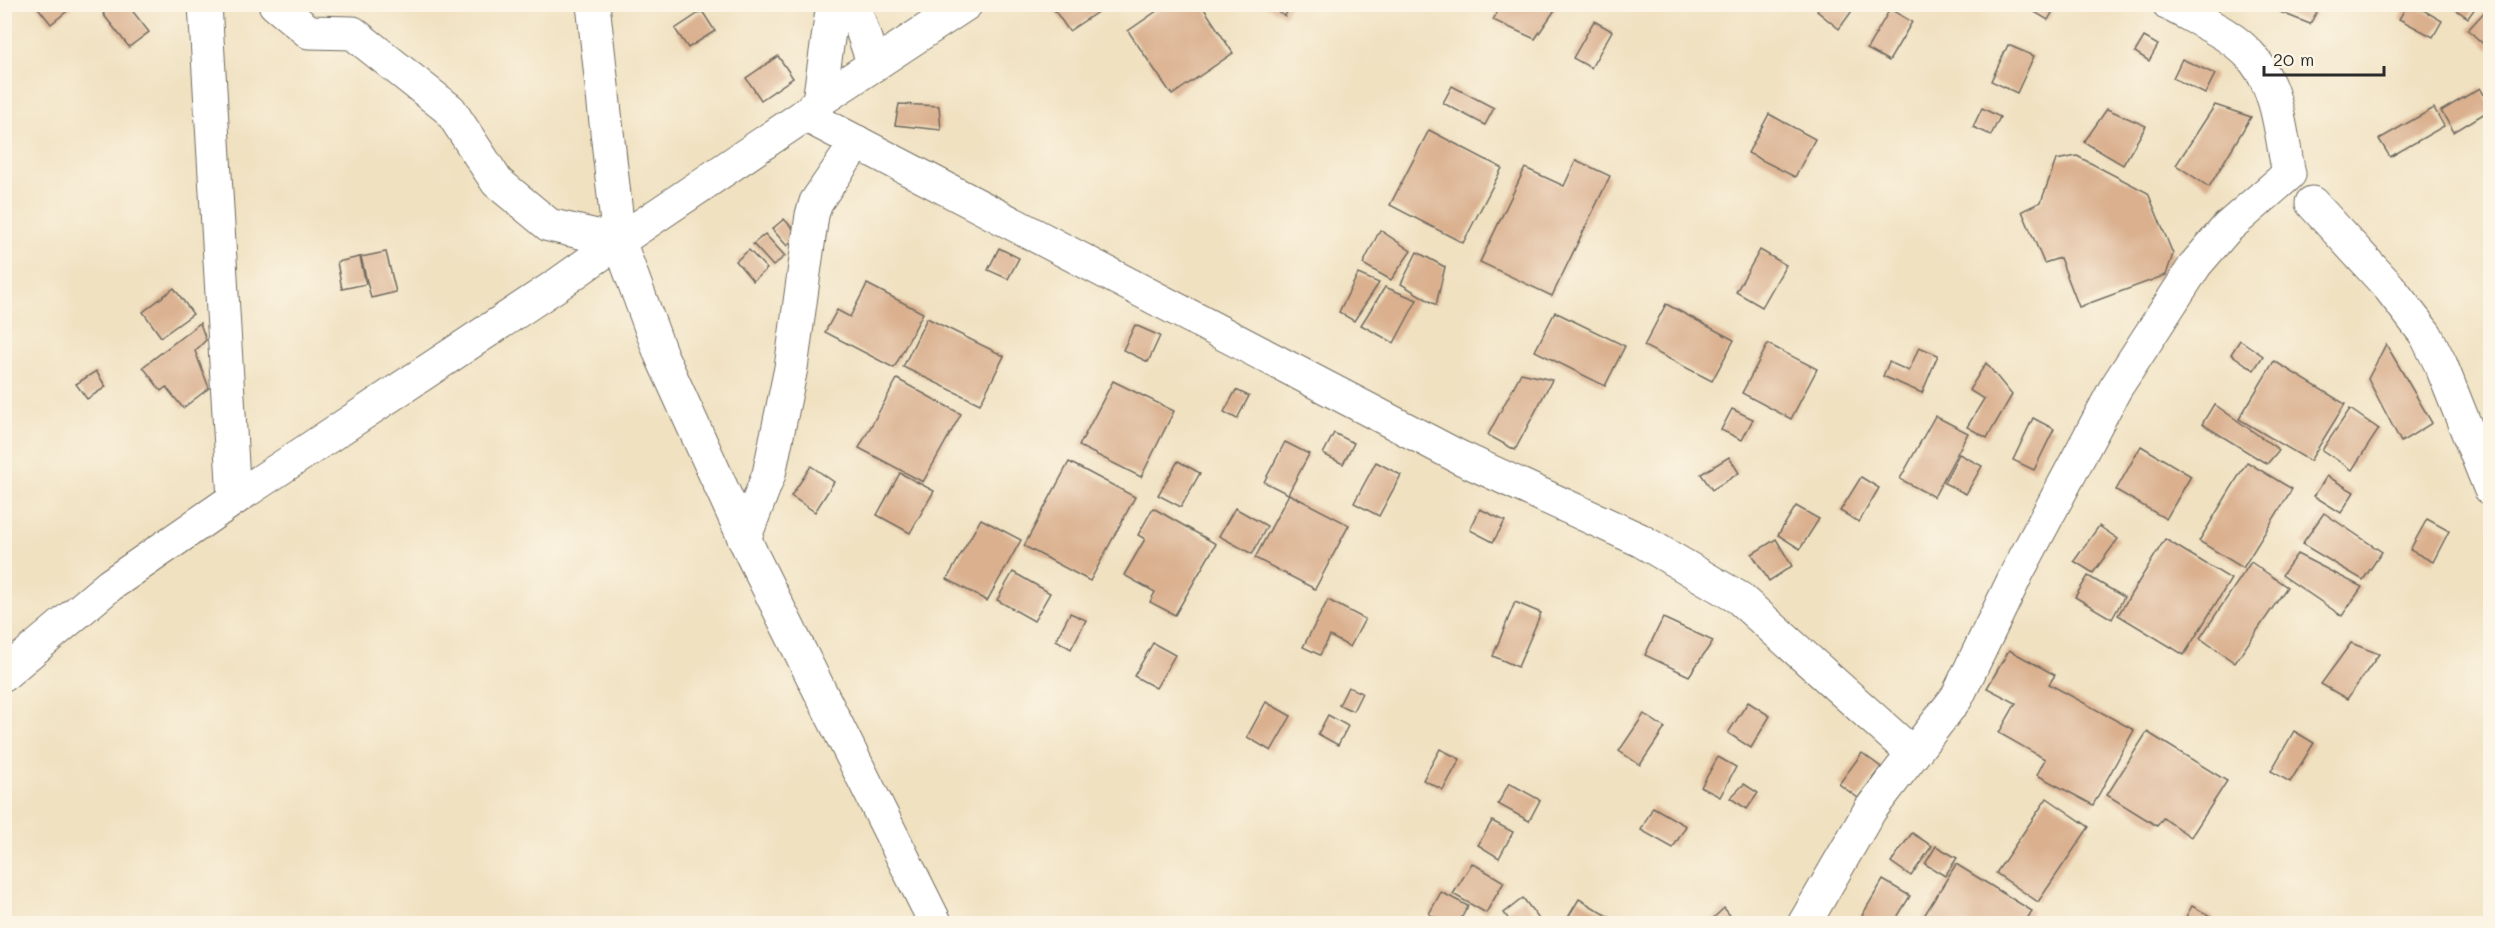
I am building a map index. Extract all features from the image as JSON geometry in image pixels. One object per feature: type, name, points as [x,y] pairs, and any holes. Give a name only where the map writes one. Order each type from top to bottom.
[{"type":"street","points":[[205,4],[234,499]]},
{"type":"street","points":[[275,4],[309,32],[353,33],[450,110],[497,182],[549,225],[619,241]]},
{"type":"street","points":[[593,4],[619,241],[661,355],[744,539],[936,924]]},
{"type":"street","points":[[812,108],[832,4]]},
{"type":"street","points":[[853,4],[874,65]]},
{"type":"street","points":[[4,674],[110,585],[234,499],[560,283],[874,65],[966,4]]},
{"type":"street","points":[[1804,924],[1870,810],[1957,697],[2018,571],[2115,389],[2196,264],[2227,228],[2289,174],[2273,94],[2254,60],[2231,39],[2169,4]]},
{"type":"street","points":[[812,108],[857,142],[1459,457],[1640,540],[1739,598],[1913,754]]},
{"type":"street","points":[[744,539],[769,474],[789,380],[812,214],[816,202],[857,142]]},
{"type":"street","points":[[2312,203],[2389,287],[2426,335],[2441,365],[2490,488]]},
{"type":"building","points":[[35,4],[76,4],[51,24]]},
{"type":"building","points":[[114,4],[127,4],[149,32],[129,47],[103,14]]},
{"type":"building","points":[[1050,4],[1095,4],[1099,11],[1069,31]]},
{"type":"building","points":[[1167,4],[1201,4],[1233,53],[1172,95],[1128,31]]},
{"type":"building","points":[[1262,4],[1291,4],[1285,16]]},
{"type":"building","points":[[1502,4],[1559,4],[1535,39],[1493,20]]},
{"type":"building","points":[[1822,4],[1857,4],[1839,29],[1817,11]]},
{"type":"building","points":[[2030,4],[2057,4],[2048,20],[2028,8]]},
{"type":"building","points":[[2284,4],[2321,4],[2310,24],[2280,12]]},
{"type":"building","points":[[2408,4],[2413,4],[2442,21],[2433,37],[2399,19]]},
{"type":"building","points":[[2448,4],[2478,4],[2468,18]]},
{"type":"building","points":[[1890,9],[1912,22],[1889,61],[1867,49]]},
{"type":"building","points":[[2487,9],[2490,12],[2490,50],[2468,30]]},
{"type":"building","points":[[702,11],[715,31],[688,48],[675,29]]},
{"type":"building","points":[[1594,21],[1612,31],[1591,68],[1573,58]]},
{"type":"building","points":[[2144,37],[2158,45],[2149,61],[2135,52]]},
{"type":"building","points":[[2008,45],[2034,56],[2017,93],[1991,81]]},
{"type":"building","points":[[778,56],[793,78],[761,100],[746,78]]},
{"type":"building","points":[[2182,59],[2215,74],[2205,94],[2173,78]]},
{"type":"building","points":[[1452,86],[1494,108],[1485,125],[1443,103]]},
{"type":"building","points":[[2480,88],[2490,105],[2490,110],[2454,132],[2441,111]]},
{"type":"building","points":[[899,104],[939,106],[941,130],[895,125]]},
{"type":"building","points":[[2215,105],[2251,117],[2209,187],[2176,165]]},
{"type":"building","points":[[1982,108],[2000,117],[1991,135],[1973,127]]},
{"type":"building","points":[[2434,108],[2444,126],[2390,157],[2379,139]]},
{"type":"building","points":[[2107,109],[2146,126],[2123,165],[2084,142]]},
{"type":"building","points":[[1769,114],[1815,139],[1795,177],[1748,153]]},
{"type":"building","points":[[1429,130],[1502,168],[1463,243],[1390,205]]},
{"type":"building","points":[[2077,156],[2148,193],[2173,254],[2166,275],[2079,307],[2060,258],[2044,263],[2022,211],[2041,202],[2056,160]]},
{"type":"building","points":[[1576,160],[1610,176],[1552,296],[1480,262],[1525,168],[1564,186]]},
{"type":"building","points":[[784,219],[799,235],[787,246],[772,229]]},
{"type":"building","points":[[1380,230],[1411,251],[1391,280],[1363,264]]},
{"type":"building","points":[[765,234],[785,256],[773,266],[753,244]]},
{"type":"building","points":[[999,248],[1019,258],[1008,279],[988,270]]},
{"type":"building","points":[[749,250],[767,269],[753,281],[736,261]]},
{"type":"building","points":[[1760,250],[1786,265],[1762,307],[1736,292]]},
{"type":"building","points":[[386,252],[396,292],[371,298],[361,257]]},
{"type":"building","points":[[1417,252],[1445,267],[1436,305],[1401,284]]},
{"type":"building","points":[[360,257],[366,284],[342,289],[337,262]]},
{"type":"building","points":[[1358,274],[1379,283],[1354,321],[1339,312]]},
{"type":"building","points":[[867,284],[923,313],[894,368],[825,332],[837,310],[850,317]]},
{"type":"building","points":[[1385,287],[1417,300],[1394,343],[1361,325]]},
{"type":"building","points":[[174,288],[193,314],[161,337],[143,312]]},
{"type":"building","points":[[1666,304],[1734,340],[1712,381],[1644,346]]},
{"type":"building","points":[[1555,312],[1625,346],[1605,386],[1535,351]]},
{"type":"building","points":[[927,318],[1004,356],[980,404],[903,367]]},
{"type":"building","points":[[200,323],[206,340],[195,351],[209,388],[183,408],[166,387],[161,391],[143,367]]},
{"type":"building","points":[[1135,325],[1160,336],[1148,362],[1123,350]]},
{"type":"building","points":[[2240,340],[2263,356],[2254,370],[2231,354]]},
{"type":"building","points":[[1768,344],[1817,369],[1791,419],[1742,393]]},
{"type":"building","points":[[2386,344],[2432,423],[2401,442],[2368,379]]},
{"type":"building","points":[[1919,347],[1938,355],[1922,393],[1883,376],[1889,362],[1909,371]]},
{"type":"building","points":[[2274,361],[2345,404],[2310,461],[2239,419]]},
{"type":"building","points":[[1986,363],[2012,395],[1987,438],[1967,427],[1984,399],[1969,390]]},
{"type":"building","points":[[96,371],[106,387],[87,399],[76,384]]},
{"type":"building","points":[[1521,373],[1552,380],[1515,450],[1488,435]]},
{"type":"building","points":[[897,379],[961,414],[923,482],[859,448]]},
{"type":"building","points":[[1113,381],[1174,411],[1141,477],[1079,446]]},
{"type":"building","points":[[1236,390],[1249,396],[1237,419],[1224,412]]},
{"type":"building","points":[[2214,404],[2279,450],[2267,464],[2202,424]]},
{"type":"building","points":[[1732,409],[1753,419],[1742,440],[1721,430]]},
{"type":"building","points":[[2350,409],[2379,429],[2352,470],[2322,450]]},
{"type":"building","points":[[1935,416],[1968,433],[1934,497],[1900,479]]},
{"type":"building","points":[[2033,418],[2054,429],[2034,470],[2013,460]]},
{"type":"building","points":[[1334,433],[1354,443],[1343,464],[1323,454]]},
{"type":"building","points":[[1285,442],[1309,454],[1288,494],[1264,482]]},
{"type":"building","points":[[2141,446],[2191,476],[2166,519],[2116,490]]},
{"type":"building","points":[[1959,454],[1982,466],[1966,494],[1944,483]]},
{"type":"building","points":[[1729,457],[1739,473],[1712,490],[1701,474]]},
{"type":"building","points":[[1178,461],[1200,473],[1181,507],[1158,495]]},
{"type":"building","points":[[1069,462],[1135,497],[1090,581],[1024,546]]},
{"type":"building","points":[[1376,462],[1401,475],[1379,516],[1354,503]]},
{"type":"building","points":[[2247,462],[2292,489],[2243,568],[2199,541]]},
{"type":"building","points":[[811,466],[834,482],[815,512],[791,496]]},
{"type":"building","points":[[900,473],[934,491],[910,533],[877,515]]},
{"type":"building","points":[[2327,476],[2354,492],[2341,513],[2314,496]]},
{"type":"building","points":[[1861,477],[1879,488],[1859,522],[1840,511]]},
{"type":"building","points":[[1289,494],[1349,525],[1315,589],[1255,558]]},
{"type":"building","points":[[1796,506],[1819,519],[1800,549],[1778,535]]},
{"type":"building","points":[[1153,508],[1216,544],[1175,615],[1150,602],[1155,592],[1124,575],[1145,539],[1138,535]]},
{"type":"building","points":[[1235,508],[1267,526],[1252,554],[1219,536]]},
{"type":"building","points":[[1480,509],[1505,521],[1493,542],[1470,530]]},
{"type":"building","points":[[2324,513],[2382,552],[2363,580],[2302,544]]},
{"type":"building","points":[[981,519],[1021,540],[987,601],[947,579]]},
{"type":"building","points":[[2427,519],[2449,531],[2433,562],[2410,550]]},
{"type":"building","points":[[2099,526],[2118,539],[2093,573],[2074,561]]},
{"type":"building","points":[[1776,539],[1792,566],[1769,581],[1752,554]]},
{"type":"building","points":[[2165,539],[2231,579],[2184,655],[2118,615]]},
{"type":"building","points":[[2297,554],[2362,587],[2342,616],[2282,575]]},
{"type":"building","points":[[2251,562],[2287,587],[2235,663],[2200,638]]},
{"type":"building","points":[[1013,572],[1050,593],[1034,621],[997,600]]},
{"type":"building","points":[[2088,576],[2124,597],[2112,619],[2075,597]]},
{"type":"building","points":[[1328,600],[1365,619],[1350,647],[1330,636],[1320,655],[1303,647]]},
{"type":"building","points":[[1515,602],[1541,613],[1518,667],[1493,656]]},
{"type":"building","points":[[1070,613],[1086,620],[1071,649],[1056,640]]},
{"type":"building","points":[[1663,618],[1713,641],[1689,676],[1645,655]]},
{"type":"building","points":[[1153,643],[1175,655],[1156,688],[1134,676]]},
{"type":"building","points":[[2351,643],[2379,654],[2347,699],[2321,684]]},
{"type":"building","points":[[2009,650],[2055,675],[2049,684],[2134,730],[2093,805],[2037,775],[2045,759],[1999,733],[2016,703],[1987,688]]},
{"type":"building","points":[[1348,687],[1362,693],[1353,711],[1339,705]]},
{"type":"building","points":[[1266,702],[1291,716],[1271,751],[1247,737]]},
{"type":"building","points":[[1748,702],[1770,716],[1751,748],[1728,733]]},
{"type":"building","points":[[1644,714],[1665,728],[1640,765],[1619,751]]},
{"type":"building","points":[[1328,715],[1348,726],[1338,745],[1318,734]]},
{"type":"building","points":[[2294,731],[2314,743],[2290,782],[2271,771]]},
{"type":"building","points":[[2147,732],[2227,781],[2191,837],[2163,818],[2157,826],[2107,795]]},
{"type":"building","points":[[1440,749],[1460,759],[1443,790],[1423,780]]},
{"type":"building","points":[[1862,753],[1881,767],[1858,798],[1839,784]]},
{"type":"building","points":[[1718,757],[1736,767],[1720,797],[1701,787]]},
{"type":"building","points":[[1509,783],[1540,800],[1529,821],[1498,804]]},
{"type":"building","points":[[1744,784],[1758,793],[1747,809],[1730,798]]},
{"type":"building","points":[[2047,798],[2089,827],[2038,902],[1996,873]]},
{"type":"building","points":[[1653,807],[1686,826],[1673,848],[1641,830]]},
{"type":"building","points":[[1492,821],[1513,832],[1499,858],[1478,845]]},
{"type":"building","points":[[1912,833],[1932,846],[1911,876],[1891,862]]},
{"type":"building","points":[[1936,846],[1957,858],[1945,876],[1925,864]]},
{"type":"building","points":[[1472,863],[1504,882],[1486,913],[1453,894]]},
{"type":"building","points":[[1956,864],[2032,911],[2024,924],[1919,924]]},
{"type":"building","points":[[1883,880],[1910,896],[1893,924],[1861,924],[1858,922]]},
{"type":"building","points":[[1441,892],[1468,906],[1458,924],[1448,924],[1429,914]]},
{"type":"building","points":[[1523,898],[1539,919],[1532,924],[1512,924],[1504,913]]},
{"type":"building","points":[[1579,899],[1618,922],[1617,924],[1564,924]]},
{"type":"building","points":[[2192,906],[2214,918],[2210,924],[2182,924]]},
{"type":"building","points":[[1724,908],[1737,924],[1707,924]]}]
